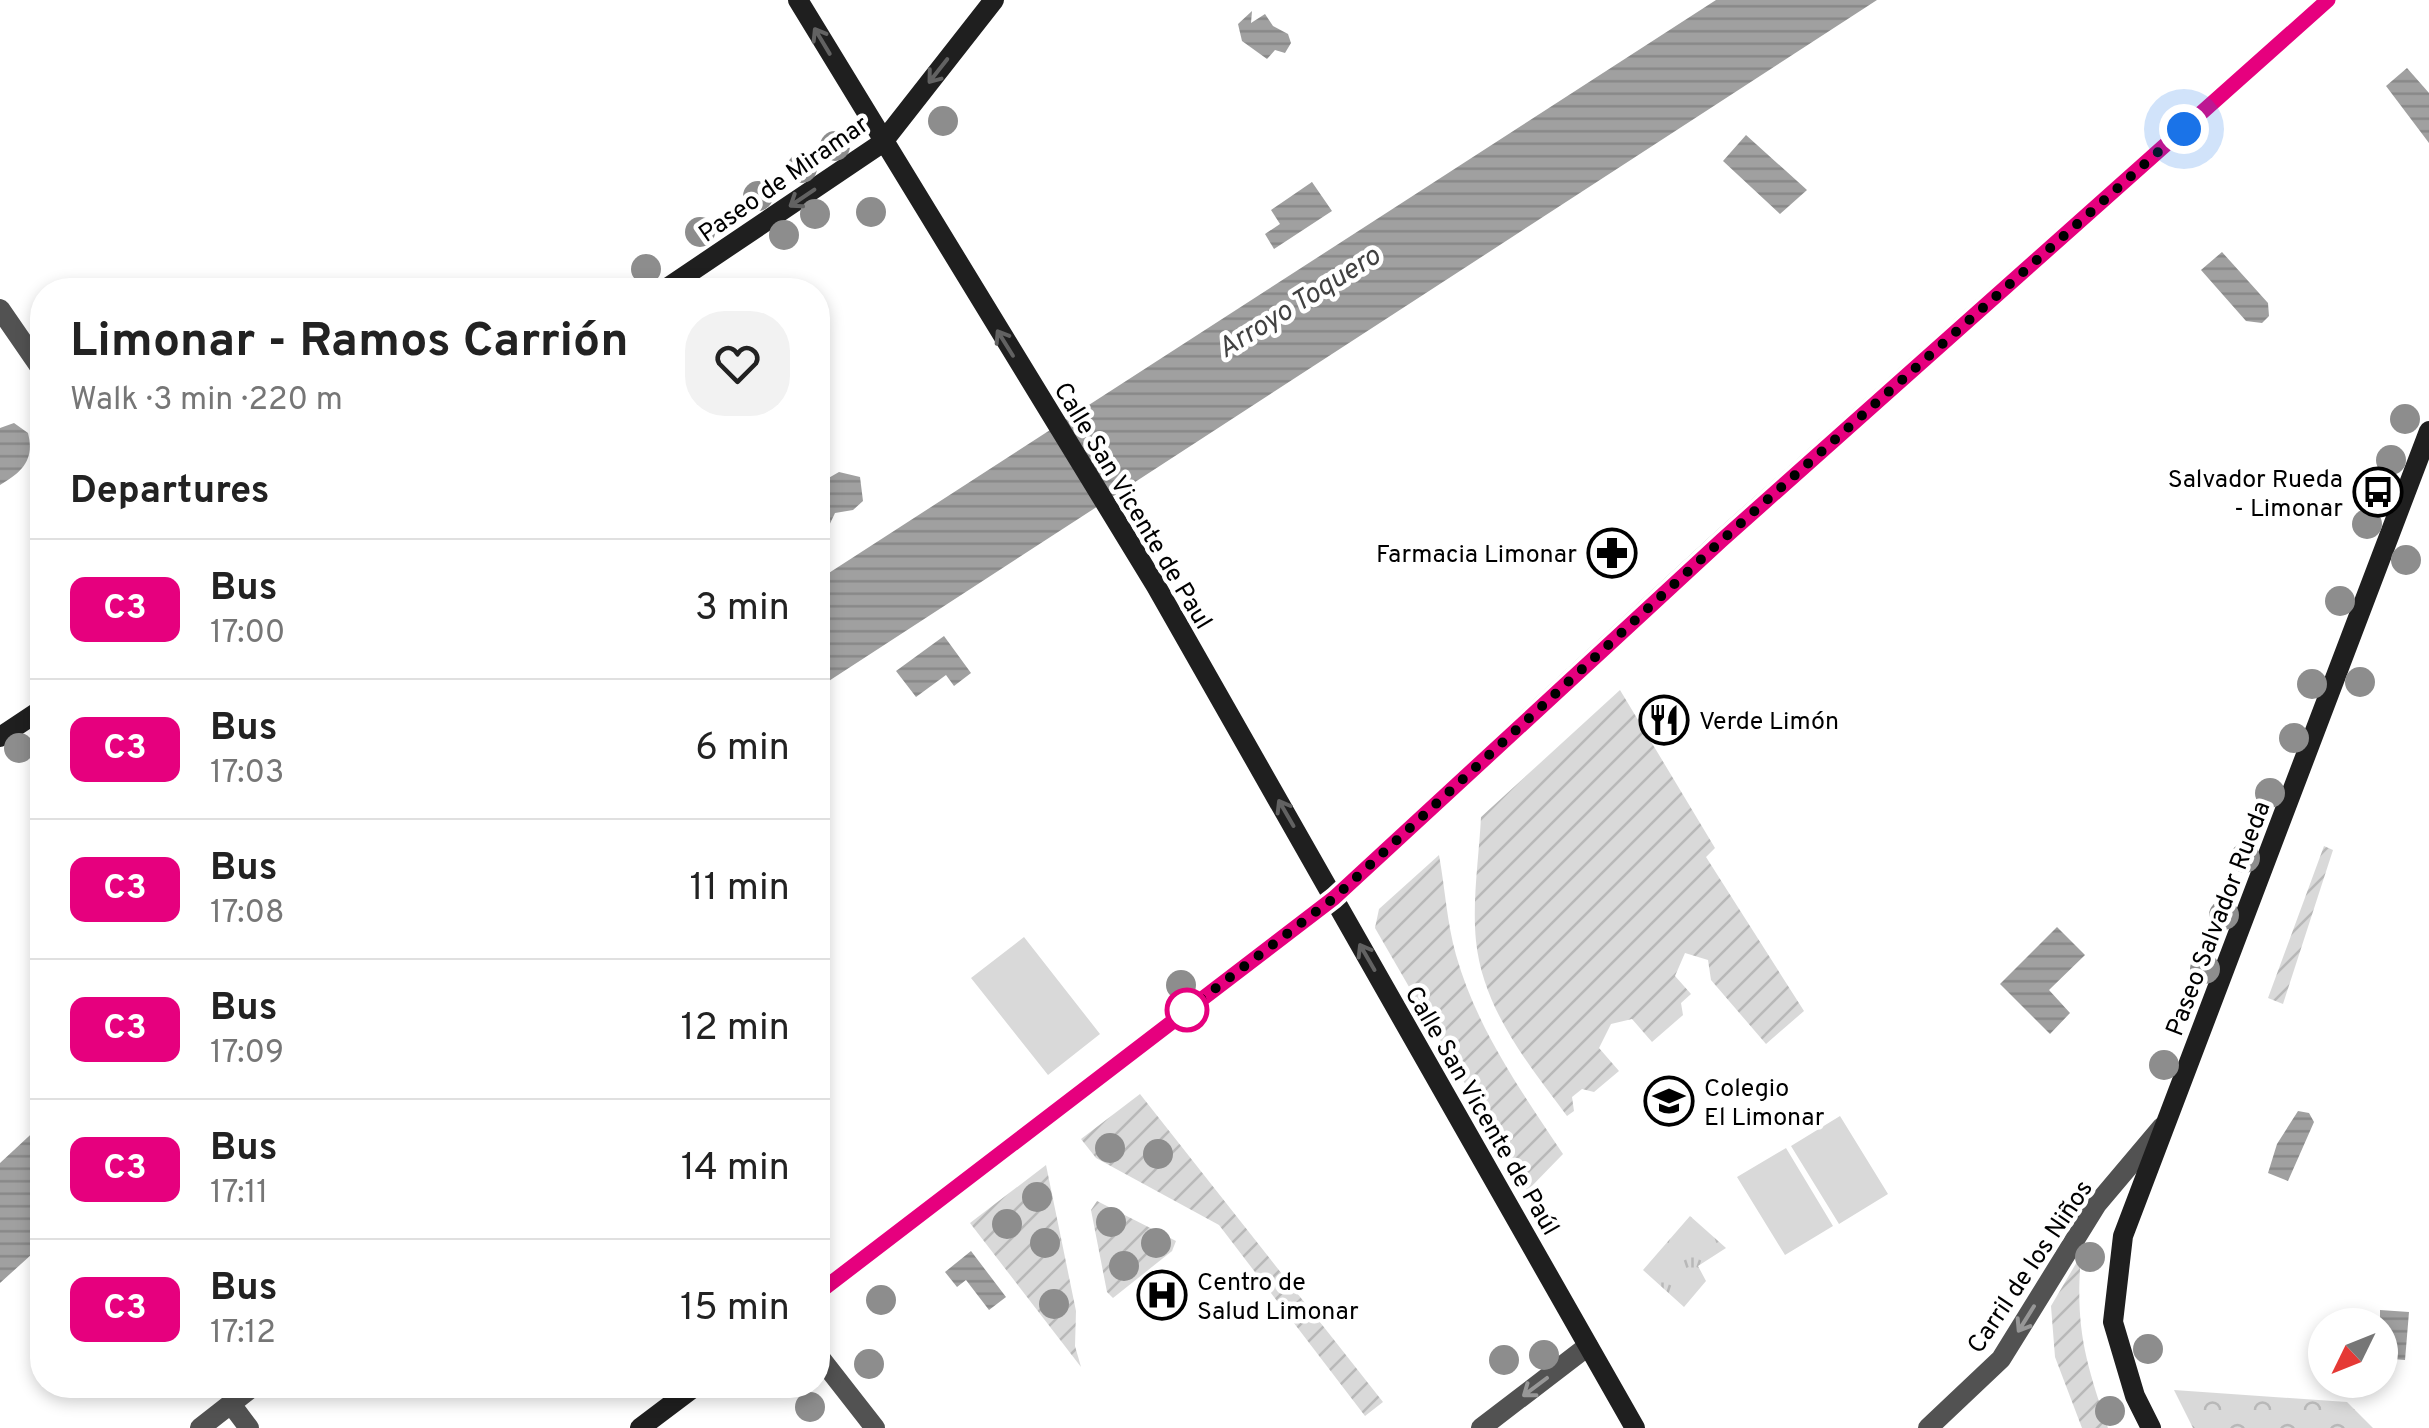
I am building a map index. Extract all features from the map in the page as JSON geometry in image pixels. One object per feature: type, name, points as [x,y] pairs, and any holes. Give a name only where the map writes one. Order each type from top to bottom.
[{"type":"main road","points":[[798,0],[882,143]]},
{"type":"main road","name":"Paseo de Miramar","points":[[682,278],[882,143],[994,0]]},
{"type":"main road","points":[[830,1284],[1334,898],[1722,540],[2328,0]]},
{"type":"main road","name":"Calle San Vicente de Paul","points":[[882,143],[1156,586],[1334,898]]},
{"type":"main road","name":"Paseo Salvador Rueda","points":[[2151,1428],[2135,1396],[2113,1322],[2123,1236],[2429,431]]},
{"type":"main road","points":[[0,738],[30,717]]},
{"type":"main road","name":"Calle San Vicente de Paúl","points":[[1334,898],[1635,1428]]},
{"type":"main road","points":[[640,1428],[680,1398]]},
{"type":"street","points":[[0,309],[30,353]]},
{"type":"street","name":"Carril de los Niños","points":[[1928,1428],[2001,1359],[2097,1204],[2163,1126]]},
{"type":"street","points":[[1481,1428],[1588,1346]]},
{"type":"street","points":[[830,1370],[875,1428]]},
{"type":"street","points":[[200,1428],[239,1398]]},
{"type":"street","points":[[231,1404],[249,1428]]},
{"type":"green space","points":[[1620,690],[1715,848],[1706,857],[1804,1011],[1766,1044],[1711,980],[1708,960],[1685,953],[1675,976],[1691,994],[1681,1003],[1683,1015],[1652,1042],[1632,1019],[1611,1024],[1599,1048],[1619,1071],[1594,1092],[1582,1089],[1572,1097],[1574,1111],[1567,1116],[1510,1035],[1480,966],[1475,910],[1481,817]]},
{"type":"green space","points":[[2324,846],[2333,850],[2283,1004],[2268,998]]},
{"type":"green space","points":[[1439,855],[1453,943],[1465,982],[1502,1059],[1563,1154],[1527,1191],[1375,928],[1379,909]]},
{"type":"green space","points":[[1024,937],[1100,1034],[1048,1075],[971,978]]},
{"type":"green space","points":[[1140,1094],[1383,1402],[1365,1416],[1219,1225],[1096,1158],[1081,1139]]},
{"type":"green space","points":[[1840,1116],[1888,1194],[1839,1224],[1791,1146]]},
{"type":"green space","points":[[1786,1148],[1833,1226],[1785,1255],[1737,1177]]},
{"type":"green space","points":[[1046,1165],[1076,1311],[1075,1346],[1081,1367],[970,1223]]},
{"type":"green space","points":[[1097,1201],[1176,1241],[1172,1251],[1113,1298],[1107,1292],[1091,1210]]},
{"type":"green space","points":[[1690,1216],[1726,1248],[1698,1266],[1706,1281],[1684,1307],[1643,1270]]},
{"type":"green space","points":[[2081,1255],[2079,1303],[2084,1343],[2108,1428],[2082,1428],[2055,1357],[2051,1306]]},
{"type":"green space","points":[[2174,1390],[2347,1402],[2373,1428],[2193,1428]]},
{"type":"water","name":"Arroyo Toquero","points":[[1716,0],[1877,0],[830,680],[830,572]]},
{"type":"water","points":[[1252,11],[1251,23],[1265,14],[1273,26],[1288,34],[1291,43],[1285,53],[1275,50],[1267,59],[1242,41],[1238,24]]},
{"type":"water","points":[[2407,68],[2429,93],[2429,143],[2386,86]]},
{"type":"water","points":[[1746,135],[1807,190],[1780,214],[1723,161]]},
{"type":"water","points":[[1312,182],[1332,211],[1274,249],[1265,234],[1280,224],[1271,210]]},
{"type":"water","points":[[2222,252],[2268,303],[2269,316],[2262,323],[2246,321],[2201,270]]},
{"type":"water","points":[[14,423],[28,433],[30,451],[20,470],[0,485],[0,428]]},
{"type":"water","points":[[839,472],[860,477],[863,501],[853,510],[835,513],[830,524],[830,477]]},
{"type":"water","points":[[944,636],[971,673],[954,686],[946,675],[916,697],[896,671]]},
{"type":"water","points":[[2057,927],[2085,955],[2049,990],[2070,1013],[2050,1034],[2000,984]]},
{"type":"water","points":[[2298,1111],[2309,1113],[2314,1122],[2288,1181],[2268,1173],[2277,1144]]},
{"type":"water","points":[[30,1135],[30,1256],[0,1283],[0,1163]]},
{"type":"water","points":[[971,1251],[1006,1297],[989,1310],[966,1280],[957,1287],[945,1272]]},
{"type":"water","points":[[2398,1311],[2409,1312],[2405,1360],[2398,1359]]},
{"type":"bus line","name":"C3","points":[[830,1284],[1334,898],[1722,540],[2328,0]]},
{"type":"place","name":"Salvador Rueda - Limonar","points":[[2378,492]]},
{"type":"place","name":"Farmacia Limonar","points":[[1612,553]]},
{"type":"place","name":"Verde Limón","points":[[1664,720]]},
{"type":"place","name":"Colegio El Limonar","points":[[1669,1101]]},
{"type":"place","name":"Centro de Salud Limonar","points":[[1162,1295]]},
{"type":"route","points":[[1187,1010],[1334,898],[1722,540],[2184,129]]}]
